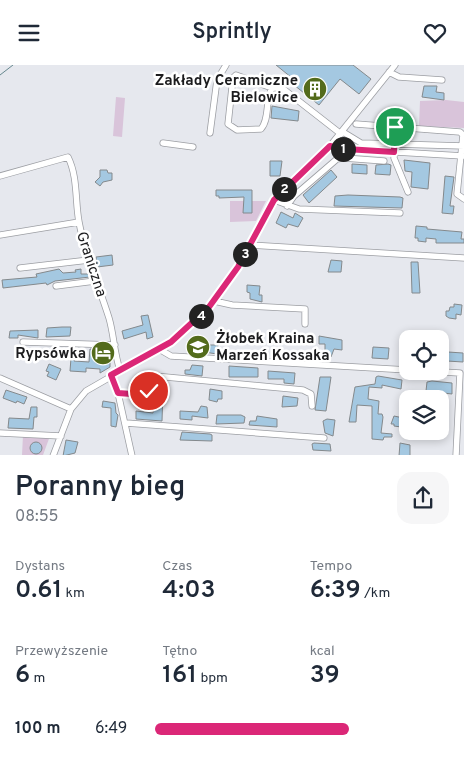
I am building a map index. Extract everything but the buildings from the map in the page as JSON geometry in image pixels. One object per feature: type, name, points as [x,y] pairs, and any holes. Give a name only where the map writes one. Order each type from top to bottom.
[{"type":"street","points":[[210,133],[217,79],[226,65]]},
{"type":"street","points":[[53,455],[71,409],[86,391],[159,349],[182,333],[214,301],[238,267],[274,200],[342,133],[395,65]]},
{"type":"street","points":[[389,72],[399,77],[442,80]]},
{"type":"street","points":[[272,88],[268,94],[264,125],[260,129],[237,130],[228,124],[233,79],[236,75],[272,88],[282,88],[342,133],[361,143],[394,149],[462,156]]},
{"type":"street","points":[[356,124],[458,131],[463,135],[458,194],[464,199]]},
{"type":"street","points":[[395,127],[394,149],[408,192]]},
{"type":"street","points":[[163,143],[193,147]]},
{"type":"street","points":[[330,146],[346,149],[463,146]]},
{"type":"street","name":"Graniczna","points":[[0,176],[68,157],[72,166],[79,222],[95,281],[104,303],[120,370]]},
{"type":"street","points":[[287,207],[294,197],[337,159],[384,161]]},
{"type":"street","points":[[274,200],[287,207],[299,209],[400,213]]},
{"type":"street","points":[[0,235],[79,222]]},
{"type":"street","points":[[250,245],[464,258]]},
{"type":"street","points":[[20,269],[89,260]]},
{"type":"street","points":[[56,286],[95,281]]},
{"type":"street","points":[[214,301],[232,305],[305,309],[304,324]]},
{"type":"street","points":[[23,342],[114,345]]},
{"type":"street","points":[[159,349],[162,353],[180,357],[399,369]]},
{"type":"street","points":[[449,372],[460,373],[456,455]]},
{"type":"street","points":[[111,375],[126,423],[132,455]]},
{"type":"street","points":[[118,393],[145,395],[149,391],[151,379],[155,376],[302,390],[311,394],[312,406]]},
{"type":"street","points":[[0,378],[71,409]]},
{"type":"street","points":[[126,423],[324,439]]},
{"type":"street","points":[[0,433],[61,436]]},
{"type":"shaded area","points":[[116,97],[125,98],[122,137],[113,136]]},
{"type":"shaded area","points":[[446,100],[464,102],[464,128],[419,126],[420,101]]},
{"type":"shaded area","points":[[230,201],[266,201],[256,221],[230,222]]},
{"type":"shaded area","points":[[23,435],[50,436],[43,455],[22,455]]},
{"type":"waterway","points":[[0,75],[13,65]]},
{"type":"place","name":"Zakłady Ceramiczne Bielowice","points":[[315,89]]},
{"type":"place","name":"Żłobek Kraina Marzeń Kossaka","points":[[198,347]]},
{"type":"place","name":"Rypsówka","points":[[103,353]]},
{"type":"route","points":[[149,391],[145,395],[118,393],[111,375],[171,342],[209,307],[238,267],[274,200],[284,188],[330,146],[394,152],[395,127]]}]
